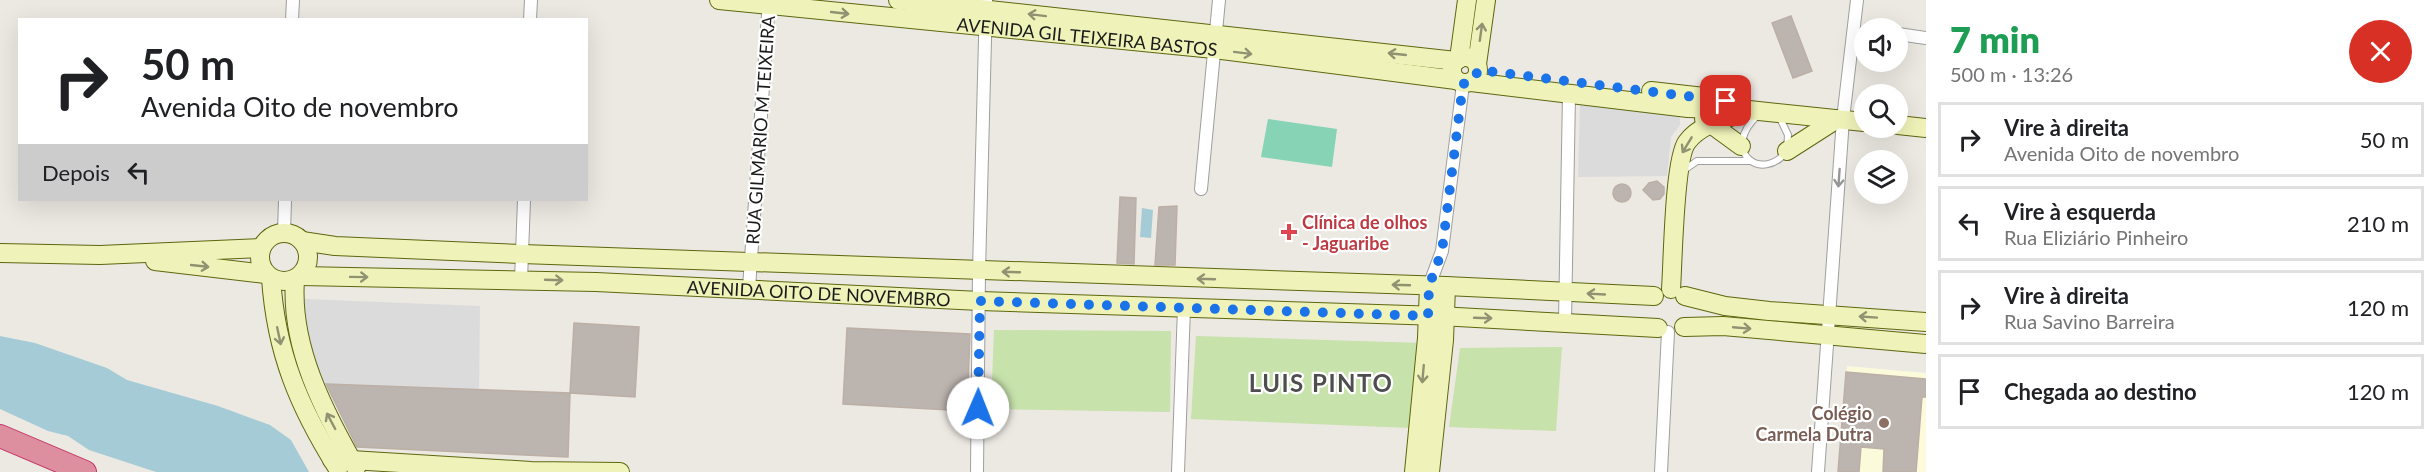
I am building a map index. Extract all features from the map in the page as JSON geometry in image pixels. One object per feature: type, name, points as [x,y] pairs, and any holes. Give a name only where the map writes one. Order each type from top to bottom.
[{"type":"highway","points":[[0,436],[85,472]]},
{"type":"main road","name":"AVENIDA GIL TEIXEIRA BASTOS","points":[[719,0],[985,12]]},
{"type":"main road","name":"AVENIDA GIL TEIXEIRA BASTOS","points":[[898,0],[1117,33],[1457,60],[1467,57],[1469,76],[1214,41]]},
{"type":"main road","points":[[1457,60],[1467,0]]},
{"type":"main road","points":[[1469,76],[1486,0]]},
{"type":"main road","points":[[1469,76],[1569,94],[1688,108],[1854,121]]},
{"type":"main road","points":[[1469,76],[1711,98],[1762,112]]},
{"type":"main road","points":[[1688,108],[1712,124],[1746,153]]},
{"type":"main road","points":[[1670,294],[1678,174],[1685,145],[1700,130],[1712,124],[1762,112]]},
{"type":"main road","points":[[1787,151],[1840,119]]},
{"type":"main road","points":[[1908,126],[1926,129]]},
{"type":"main road","points":[[345,466],[306,364],[297,326],[293,296],[298,278],[308,262],[306,248],[297,237],[284,233],[270,237],[261,248],[260,261],[268,276],[285,363],[311,426],[345,466],[620,472]]},
{"type":"main road","name":"AVENIDA OITO DE NOVEMBRO","points":[[302,241],[335,246],[522,254],[1670,294],[1725,306],[1926,322]]},
{"type":"main road","points":[[0,253],[100,255],[261,248]]},
{"type":"main road","points":[[100,255],[268,276],[287,282],[298,278]]},
{"type":"main road","points":[[596,282],[597,255]]},
{"type":"main road","points":[[838,265],[838,293]]},
{"type":"main road","points":[[1158,277],[1159,307]]},
{"type":"main road","name":"AVENIDA OITO DE NOVEMBRO","points":[[298,278],[596,282],[980,301],[1564,321],[1670,329],[1723,326],[1926,344]]},
{"type":"main road","points":[[1430,472],[1437,286]]},
{"type":"main road","points":[[1670,294],[1691,308],[1691,315],[1670,329],[1650,316],[1650,302],[1670,294]]},
{"type":"main road","points":[[1414,472],[1437,316]]},
{"type":"street","points":[[292,18],[293,0]]},
{"type":"street","points":[[530,18],[531,0]]},
{"type":"street","points":[[1202,189],[1219,0]]},
{"type":"street","points":[[1857,0],[1858,18]]},
{"type":"street","name":"RUA GILMARIO M TEIXEIRA","points":[[749,288],[769,3]]},
{"type":"street","points":[[977,472],[985,12]]},
{"type":"street","points":[[1908,35],[1926,38]]},
{"type":"street","points":[[1818,472],[1840,119],[1854,53]]},
{"type":"street","points":[[1437,286],[1469,76]]},
{"type":"street","points":[[1564,321],[1569,94]]},
{"type":"street","points":[[284,233],[285,201]]},
{"type":"street","points":[[521,280],[524,201]]},
{"type":"street","points":[[1178,472],[1184,308]]},
{"type":"street","points":[[1661,472],[1670,329]]},
{"type":"lane","points":[[1762,112],[1788,135],[1787,151],[1774,163],[1758,164],[1746,153],[1745,131],[1762,112]]},
{"type":"lane","points":[[1678,174],[1697,161],[1746,153]]},
{"type":"shaded area","points":[[1580,104],[1680,117],[1680,125],[1671,137],[1667,176],[1578,177]]},
{"type":"shaded area","points":[[303,299],[480,306],[479,390],[320,384],[309,339]]},
{"type":"shaded area","name":"Colégio Carmela Dutra","points":[[1847,366],[1926,373],[1926,472],[1838,472]]},
{"type":"green space","points":[[1268,119],[1337,129],[1332,167],[1261,157]]},
{"type":"green space","points":[[994,330],[1171,331],[1170,412],[991,409]]},
{"type":"green space","points":[[1196,336],[1423,343],[1411,428],[1191,419]]},
{"type":"green space","points":[[1562,347],[1556,431],[1449,427],[1460,348]]},
{"type":"water","points":[[1142,208],[1153,210],[1151,238],[1140,237]]},
{"type":"water","points":[[0,336],[35,343],[107,368],[127,380],[218,406],[270,425],[291,440],[309,472],[156,472],[89,450],[68,436],[48,431],[0,409]]},
{"type":"building","points":[[1791,16],[1812,71],[1793,78],[1772,23]]},
{"type":"building","points":[[1657,181],[1664,187],[1664,194],[1660,199],[1653,200],[1643,190],[1649,183]]},
{"type":"building","points":[[1618,184],[1626,184],[1631,189],[1629,200],[1618,202],[1613,197],[1613,189]]},
{"type":"building","points":[[1120,197],[1136,198],[1134,264],[1117,263]]},
{"type":"building","points":[[1177,206],[1175,265],[1155,265],[1159,207]]},
{"type":"building","points":[[574,323],[639,327],[635,397],[570,393]]},
{"type":"building","points":[[847,328],[970,334],[967,411],[843,404]]},
{"type":"building","name":"Colégio Carmela Dutra","points":[[1846,372],[1926,379],[1926,397],[1922,397],[1916,472],[1883,472],[1884,449],[1861,447],[1859,472],[1838,472]]},
{"type":"building","points":[[326,384],[570,393],[568,457],[357,447]]},
{"type":"place","name":"Clínica de olhos - Jaguaribe","points":[[1289,232]]},
{"type":"place","name":"Colégio Carmela Dutra","points":[[1884,423]]},
{"type":"district","name":"LUIS PINTO","points":[[1321,382]]},
{"type":"route","points":[[978,408],[980,301],[1428,316],[1429,286],[1442,251],[1463,84],[1474,80],[1478,70],[1726,101]]}]
